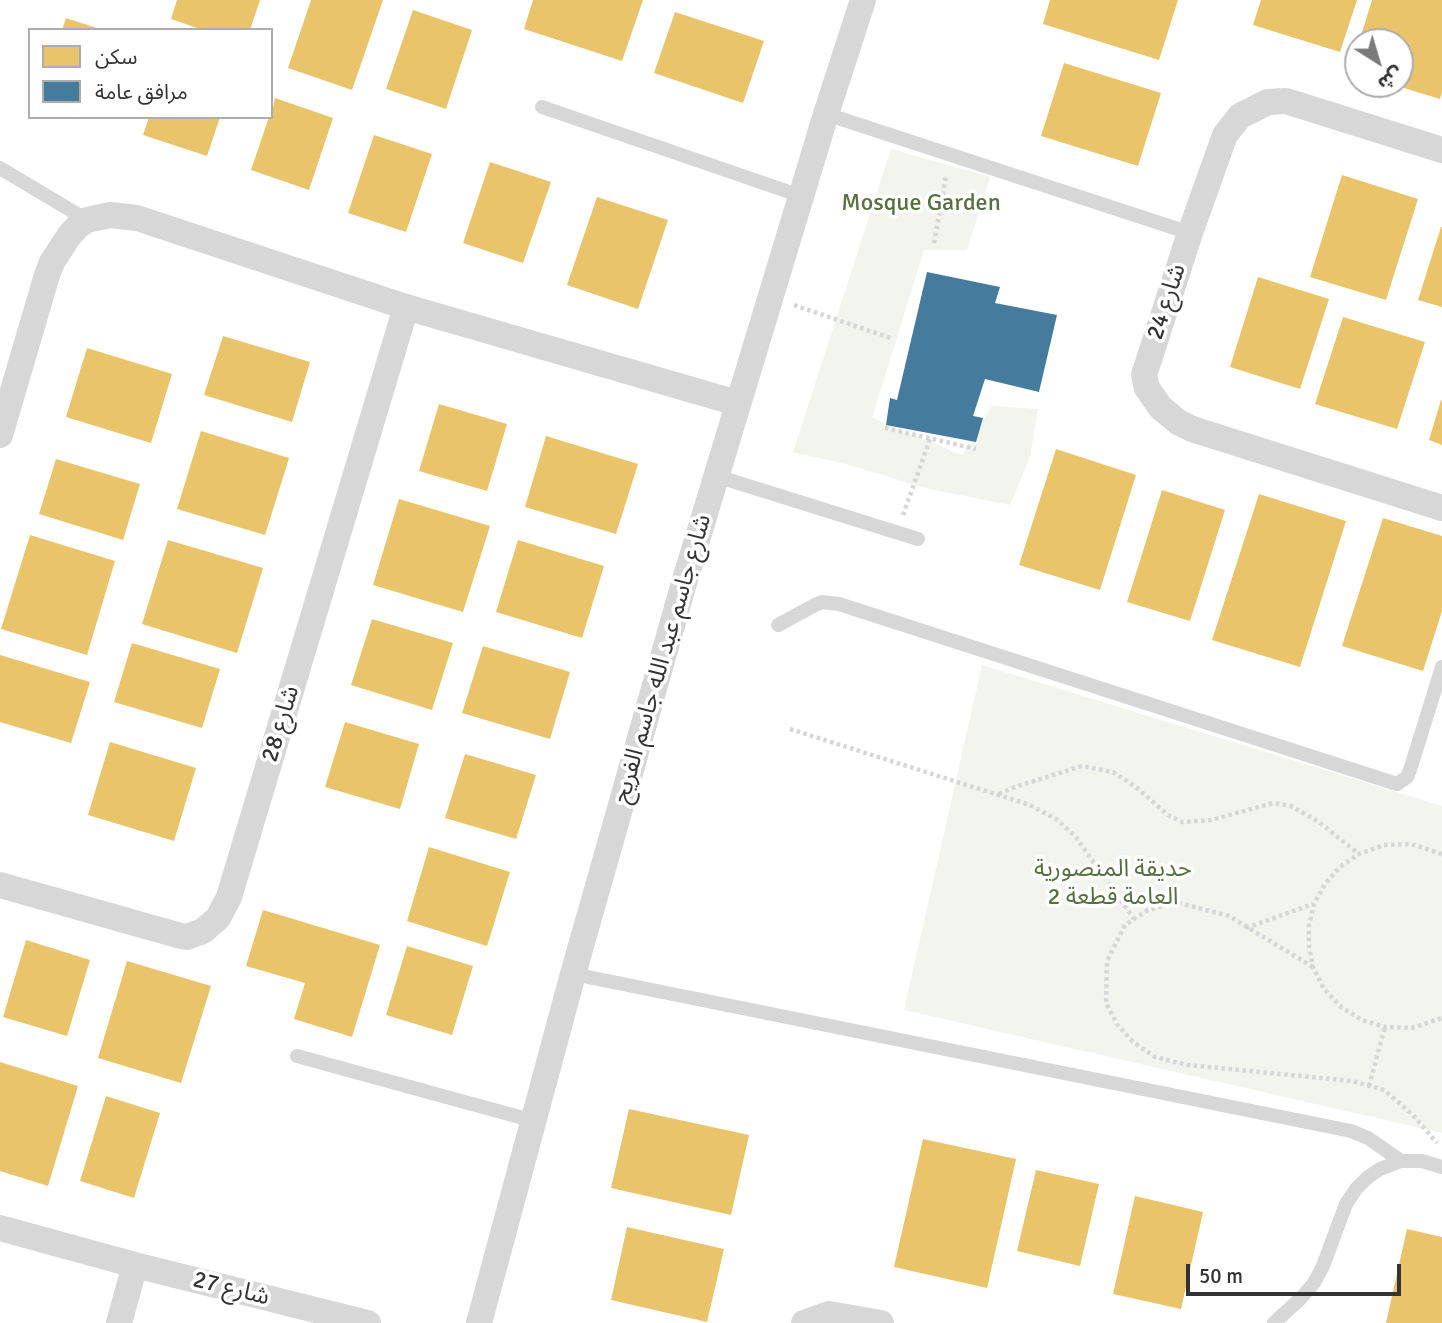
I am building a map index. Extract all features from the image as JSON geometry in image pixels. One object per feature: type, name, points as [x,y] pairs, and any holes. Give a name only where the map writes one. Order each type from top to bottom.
[{"type":"street","name":"شارع جاسم عبد الله جاسم الفريح","points":[[479,1323],[573,974],[737,403],[863,0]]},
{"type":"street","name":"شارع 24","points":[[1442,150],[1294,103],[1268,102],[1240,116],[1225,135],[1144,375],[1147,388],[1160,407],[1192,429],[1442,508]]},
{"type":"street","points":[[0,435],[47,275],[69,236],[87,220],[110,215],[137,218],[406,307],[737,403]]},
{"type":"street","name":"شارع 28","points":[[0,885],[187,937],[203,931],[218,918],[229,897],[406,307]]},
{"type":"street","name":"شارع 27","points":[[0,1228],[368,1323]]},
{"type":"street","points":[[119,1323],[135,1265]]},
{"type":"street","points":[[804,1323],[829,1314],[881,1323]]},
{"type":"lane","points":[[542,107],[801,196]]},
{"type":"lane","points":[[826,114],[1190,233]]},
{"type":"lane","points":[[0,168],[87,220]]},
{"type":"lane","points":[[716,476],[918,539]]},
{"type":"lane","points":[[778,625],[822,602],[839,604],[1397,784],[1402,782],[1410,770],[1442,667]]},
{"type":"lane","points":[[573,974],[1351,1131],[1368,1138],[1401,1161]]},
{"type":"lane","points":[[297,1056],[534,1121]]},
{"type":"lane","points":[[1274,1323],[1314,1283],[1346,1204],[1356,1189],[1380,1169],[1401,1161],[1422,1161],[1442,1167]]},
{"type":"path","points":[[934,243],[950,155]]},
{"type":"path","points":[[770,296],[893,339]]},
{"type":"path","points":[[885,428],[976,449]]},
{"type":"path","points":[[897,532],[930,439]]},
{"type":"path","points":[[790,729],[1030,805],[1056,819],[1075,836],[1134,919]]},
{"type":"path","points":[[998,795],[1082,766],[1113,772],[1136,787],[1168,815],[1182,822],[1211,820],[1273,803],[1291,806],[1319,822],[1359,854]]},
{"type":"path","points":[[1442,854],[1410,844],[1384,845],[1359,854],[1340,867],[1325,884],[1314,904],[1309,925],[1313,967],[1324,989],[1341,1007],[1362,1020],[1385,1027],[1412,1028],[1442,1018]]},
{"type":"path","points":[[1313,967],[1229,916],[1176,902],[1148,910],[1125,925],[1107,961],[1106,1003],[1117,1024],[1133,1042],[1155,1058],[1188,1065],[1352,1081],[1384,1090],[1412,1114],[1442,1149]]},
{"type":"path","points":[[1246,928],[1314,904]]},
{"type":"path","points":[[1369,1086],[1385,1027]]},
{"type":"green space","name":"Mosque Garden","points":[[891,149],[990,177],[967,250],[924,250],[872,418],[962,455],[992,406],[1038,409],[1030,457],[1010,505],[925,488],[849,465],[793,452]]},
{"type":"green space","name":"حديقة المنصورية العامة قطعة 2","points":[[982,665],[1442,806],[1442,1133],[904,1010]]},
{"type":"building: سكن","points":[[177,0],[260,0],[251,28],[197,28],[171,19]]},
{"type":"building: سكن","points":[[311,0],[383,0],[352,90],[288,68]]},
{"type":"building: سكن","points":[[533,0],[643,0],[622,61],[524,29]]},
{"type":"building: سكن","points":[[1050,0],[1178,0],[1159,60],[1043,24]]},
{"type":"building: سكن","points":[[1261,0],[1357,0],[1348,28],[1344,28],[1340,52],[1253,25]]},
{"type":"building: سكن","points":[[1372,0],[1442,0],[1440,99],[1414,91],[1414,28],[1363,28]]},
{"type":"building: سكن","points":[[413,10],[472,30],[446,109],[386,89]]},
{"type":"building: سكن","points":[[675,12],[764,41],[743,103],[654,73]]},
{"type":"building: سكن","points":[[66,18],[97,28],[63,28]]},
{"type":"building: سكن","points":[[1064,63],[1161,93],[1138,166],[1041,136]]},
{"type":"building: سكن","points":[[275,98],[333,118],[309,190],[251,170],[268,119],[273,119]]},
{"type":"building: سكن","points":[[148,119],[219,119],[207,156],[143,135]]},
{"type":"building: سكن","points":[[374,135],[432,154],[406,232],[348,213]]},
{"type":"building: سكن","points":[[490,162],[551,182],[523,263],[463,243]]},
{"type":"building: سكن","points":[[1342,175],[1418,199],[1386,300],[1310,277]]},
{"type":"building: سكن","points":[[597,197],[668,220],[638,309],[567,285]]},
{"type":"building: سكن","points":[[1442,227],[1442,307],[1418,300]]},
{"type":"building: سكن","points":[[1258,277],[1329,299],[1300,389],[1230,367]]},
{"type":"building: سكن","points":[[1343,317],[1425,342],[1397,429],[1315,404]]},
{"type":"building: سكن","points":[[223,336],[310,362],[292,422],[204,395]]},
{"type":"building: سكن","points":[[87,348],[172,374],[151,443],[66,417]]},
{"type":"building: سكن","points":[[1442,400],[1442,445],[1429,440]]},
{"type":"building: سكن","points":[[439,404],[507,424],[487,491],[419,471]]},
{"type":"building: سكن","points":[[201,431],[289,458],[265,535],[177,509]]},
{"type":"building: سكن","points":[[546,436],[638,464],[616,534],[525,507]]},
{"type":"building: سكن","points":[[1056,449],[1136,475],[1100,590],[1019,565]]},
{"type":"building: سكن","points":[[56,459],[140,484],[123,540],[39,514]]},
{"type":"building: سكن","points":[[1162,490],[1225,510],[1190,621],[1127,602]]},
{"type":"building: سكن","points":[[1259,494],[1346,521],[1300,667],[1212,640]]},
{"type":"building: سكن","points":[[399,499],[490,526],[463,612],[373,585]]},
{"type":"building: سكن","points":[[1383,518],[1442,536],[1442,611],[1423,671],[1342,646]]},
{"type":"building: سكن","points":[[30,535],[115,561],[87,655],[1,629]]},
{"type":"building: سكن","points":[[168,540],[263,568],[237,653],[142,624]]},
{"type":"building: سكن","points":[[518,540],[604,566],[582,638],[496,612]]},
{"type":"building: سكن","points":[[372,619],[453,643],[432,710],[351,685]]},
{"type":"building: سكن","points":[[132,643],[220,669],[202,728],[114,702]]},
{"type":"building: سكن","points":[[483,646],[570,672],[550,739],[462,713]]},
{"type":"building: سكن","points":[[0,655],[90,682],[71,743],[0,722]]},
{"type":"building: سكن","points":[[345,722],[419,744],[400,809],[325,787]]},
{"type":"building: سكن","points":[[110,742],[196,768],[174,841],[88,815]]},
{"type":"building: سكن","points":[[465,754],[536,775],[516,839],[445,818]]},
{"type":"building: سكن","points":[[429,847],[510,872],[487,946],[407,921]]},
{"type":"building: سكن","points":[[263,910],[380,945],[352,1037],[294,1019],[305,983],[246,966]]},
{"type":"building: سكن","points":[[26,940],[90,960],[67,1036],[3,1017]]},
{"type":"building: سكن","points":[[407,946],[473,966],[452,1035],[386,1015]]},
{"type":"building: سكن","points":[[127,961],[211,986],[181,1083],[98,1058]]},
{"type":"building: سكن","points":[[0,1062],[78,1086],[48,1186],[0,1171]]},
{"type":"building: سكن","points":[[106,1096],[160,1113],[134,1198],[80,1181]]},
{"type":"building: سكن","points":[[629,1109],[749,1135],[731,1215],[611,1188]]},
{"type":"building: سكن","points":[[923,1139],[1016,1159],[987,1288],[894,1267]]},
{"type":"building: سكن","points":[[1036,1170],[1099,1184],[1080,1266],[1017,1251]]},
{"type":"building: سكن","points":[[1135,1196],[1203,1212],[1181,1309],[1113,1294]]},
{"type":"building: سكن","points":[[627,1227],[724,1249],[707,1322],[611,1300]]},
{"type":"building: سكن","points":[[1407,1229],[1442,1237],[1442,1323],[1386,1323]]},
{"type":"building: مرافق عامة","points":[[927,272],[1000,287],[995,303],[1057,315],[1039,392],[985,379],[973,416],[983,418],[976,442],[886,425],[890,398],[897,400]]}]
